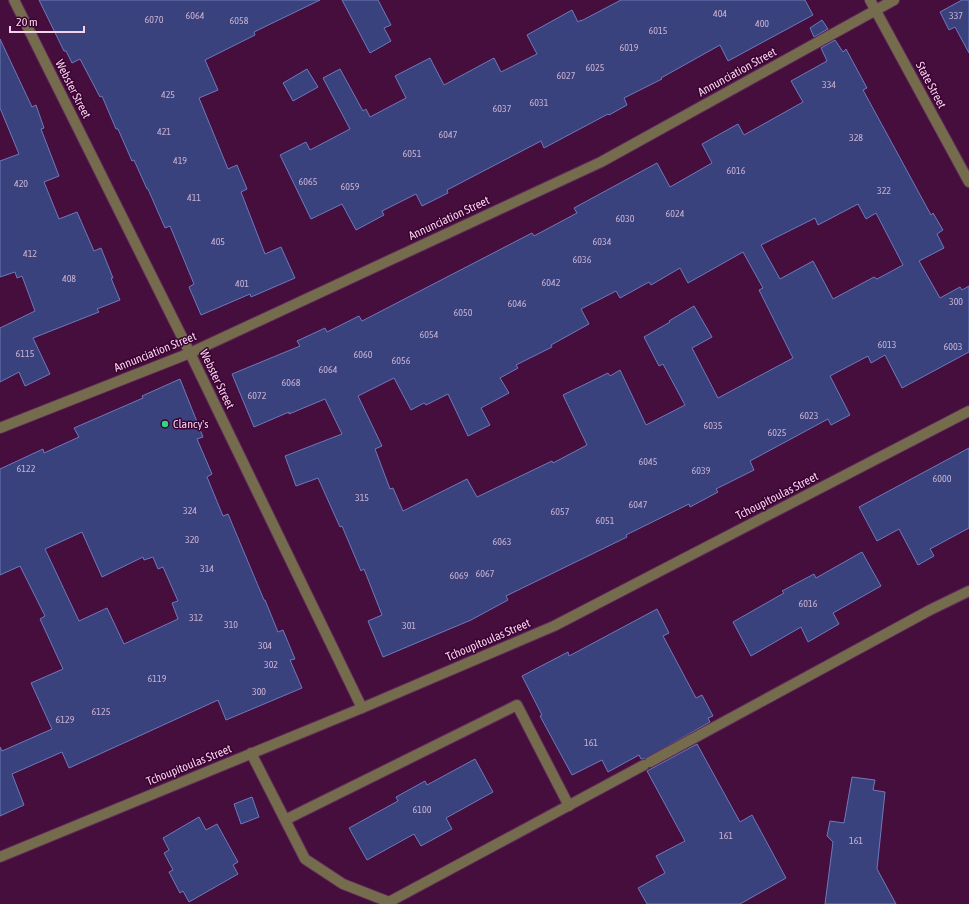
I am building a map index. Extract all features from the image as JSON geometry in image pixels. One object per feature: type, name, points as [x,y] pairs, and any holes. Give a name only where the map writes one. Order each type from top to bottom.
[{"type":"street","name":"Webster Street","points":[[14,0],[190,353],[362,708]]},
{"type":"street","name":"State Street","points":[[870,0],[969,182]]},
{"type":"street","name":"Annunciation Street","points":[[0,428],[190,353],[601,162],[894,0]]},
{"type":"street","name":"Tchoupitoulas Street","points":[[0,857],[362,708],[554,626],[969,411]]},
{"type":"street","points":[[251,753],[304,859],[343,884],[389,903],[923,614],[969,591]]},
{"type":"street","points":[[285,820],[517,705],[569,806]]},
{"type":"building","points":[[39,0],[320,0],[254,32],[255,35],[205,60],[218,90],[199,98],[228,169],[237,165],[247,189],[241,192],[265,254],[281,247],[295,278],[251,297],[250,294],[201,315],[189,287],[194,284],[170,226],[165,228],[134,160],[132,161],[118,129],[116,129],[102,96],[100,97],[80,59],[72,63],[66,51],[64,51]]},
{"type":"building","points":[[342,0],[378,0],[391,25],[384,28],[391,41],[370,53]]},
{"type":"building","points":[[621,0],[805,0],[813,15],[728,61],[720,45],[661,78],[662,79],[624,98],[627,105],[609,115],[608,114],[544,148],[541,141],[447,190],[448,193],[422,206],[416,194],[382,211],[384,215],[356,230],[342,204],[311,219],[280,155],[306,142],[310,150],[350,129],[323,78],[340,69],[363,111],[366,109],[370,117],[406,98],[395,76],[430,58],[444,85],[494,58],[501,72],[537,54],[527,35],[572,10],[578,22]]},
{"type":"building","points":[[962,0],[969,0],[969,53],[955,27],[949,30],[940,12]]},
{"type":"building","points":[[822,20],[828,29],[814,37],[810,28]]},
{"type":"building","points":[[0,39],[32,107],[36,105],[44,128],[41,129],[59,176],[44,182],[59,219],[77,212],[94,251],[101,248],[120,300],[97,309],[99,312],[33,338],[50,374],[25,386],[19,372],[0,382],[0,328],[35,311],[22,276],[17,278],[15,272],[0,277],[0,161],[19,154],[0,108]]},
{"type":"building","points":[[835,40],[843,52],[846,49],[867,88],[863,90],[931,215],[933,213],[943,230],[937,234],[944,248],[919,261],[940,298],[960,287],[962,290],[969,286],[969,352],[902,388],[885,355],[871,363],[868,356],[830,376],[850,415],[831,425],[828,419],[750,461],[754,470],[716,489],[718,492],[690,507],[689,504],[626,535],[627,537],[506,596],[508,600],[471,620],[383,657],[368,621],[382,615],[364,569],[361,571],[342,526],[340,527],[318,478],[296,486],[285,456],[342,434],[325,399],[254,427],[232,374],[300,346],[297,341],[325,328],[327,332],[359,316],[362,321],[532,233],[534,236],[577,213],[574,208],[657,163],[670,187],[712,163],[702,144],[738,124],[744,135],[803,102],[791,81],[827,61],[821,48]],"holes":[[[858,204],[866,219],[876,213],[903,265],[877,279],[874,277],[833,299],[813,261],[780,279],[761,245],[815,218],[818,225]],[[743,252],[763,288],[759,290],[793,358],[718,398],[692,348],[712,337],[694,306],[644,337],[659,366],[663,364],[685,405],[646,425],[620,370],[610,376],[608,373],[563,395],[587,445],[553,463],[552,461],[477,497],[467,479],[403,511],[393,488],[390,489],[375,449],[382,446],[358,396],[394,378],[411,410],[424,403],[426,405],[448,394],[468,436],[490,425],[481,408],[509,393],[500,378],[518,368],[516,365],[552,347],[551,345],[589,324],[581,309],[616,291],[620,298],[649,282],[651,285],[680,268],[688,283]]]},
{"type":"building","points":[[307,69],[318,87],[293,101],[283,83]]},
{"type":"building","points":[[180,379],[203,437],[197,439],[212,474],[207,477],[223,516],[228,514],[278,632],[283,630],[295,659],[290,660],[302,688],[226,720],[218,700],[69,768],[62,752],[12,774],[24,805],[0,816],[0,747],[2,751],[52,729],[31,683],[63,669],[40,619],[45,616],[20,566],[0,575],[0,469],[43,449],[44,453],[79,437],[74,428],[143,398],[142,396]],"holes":[[[82,532],[102,577],[143,557],[144,560],[153,557],[158,569],[163,567],[178,601],[172,603],[178,619],[124,644],[107,608],[79,621],[45,549]]]},
{"type":"building","points":[[969,448],[969,528],[930,549],[934,556],[918,565],[899,529],[877,541],[859,507]]},
{"type":"building","points":[[862,552],[881,586],[833,613],[839,624],[808,642],[801,627],[751,656],[733,622],[784,593],[782,591],[814,574],[816,578]]},
{"type":"building","points":[[657,609],[669,633],[663,636],[696,698],[702,695],[713,716],[708,718],[710,722],[645,759],[641,759],[639,755],[608,772],[602,760],[572,775],[540,716],[542,715],[522,676],[568,652],[569,656]]},
{"type":"building","points":[[697,744],[740,822],[752,815],[786,878],[740,904],[647,904],[638,888],[665,873],[656,856],[685,841],[647,771]]},
{"type":"building","points":[[475,759],[493,792],[446,818],[452,829],[421,846],[414,834],[367,860],[349,828],[398,801],[396,797],[425,781],[427,785]]},
{"type":"building","points":[[852,777],[875,780],[873,790],[885,792],[877,869],[896,904],[825,904],[833,842],[827,836],[830,821],[844,823]]},
{"type":"building","points":[[252,797],[259,817],[241,824],[234,804]]},
{"type":"building","points":[[199,817],[206,830],[217,824],[238,862],[233,865],[238,874],[189,902],[183,891],[180,893],[169,872],[173,870],[164,853],[169,850],[163,838]]},
{"type":"place","name":"Clancy's","points":[[165,424]]}]
